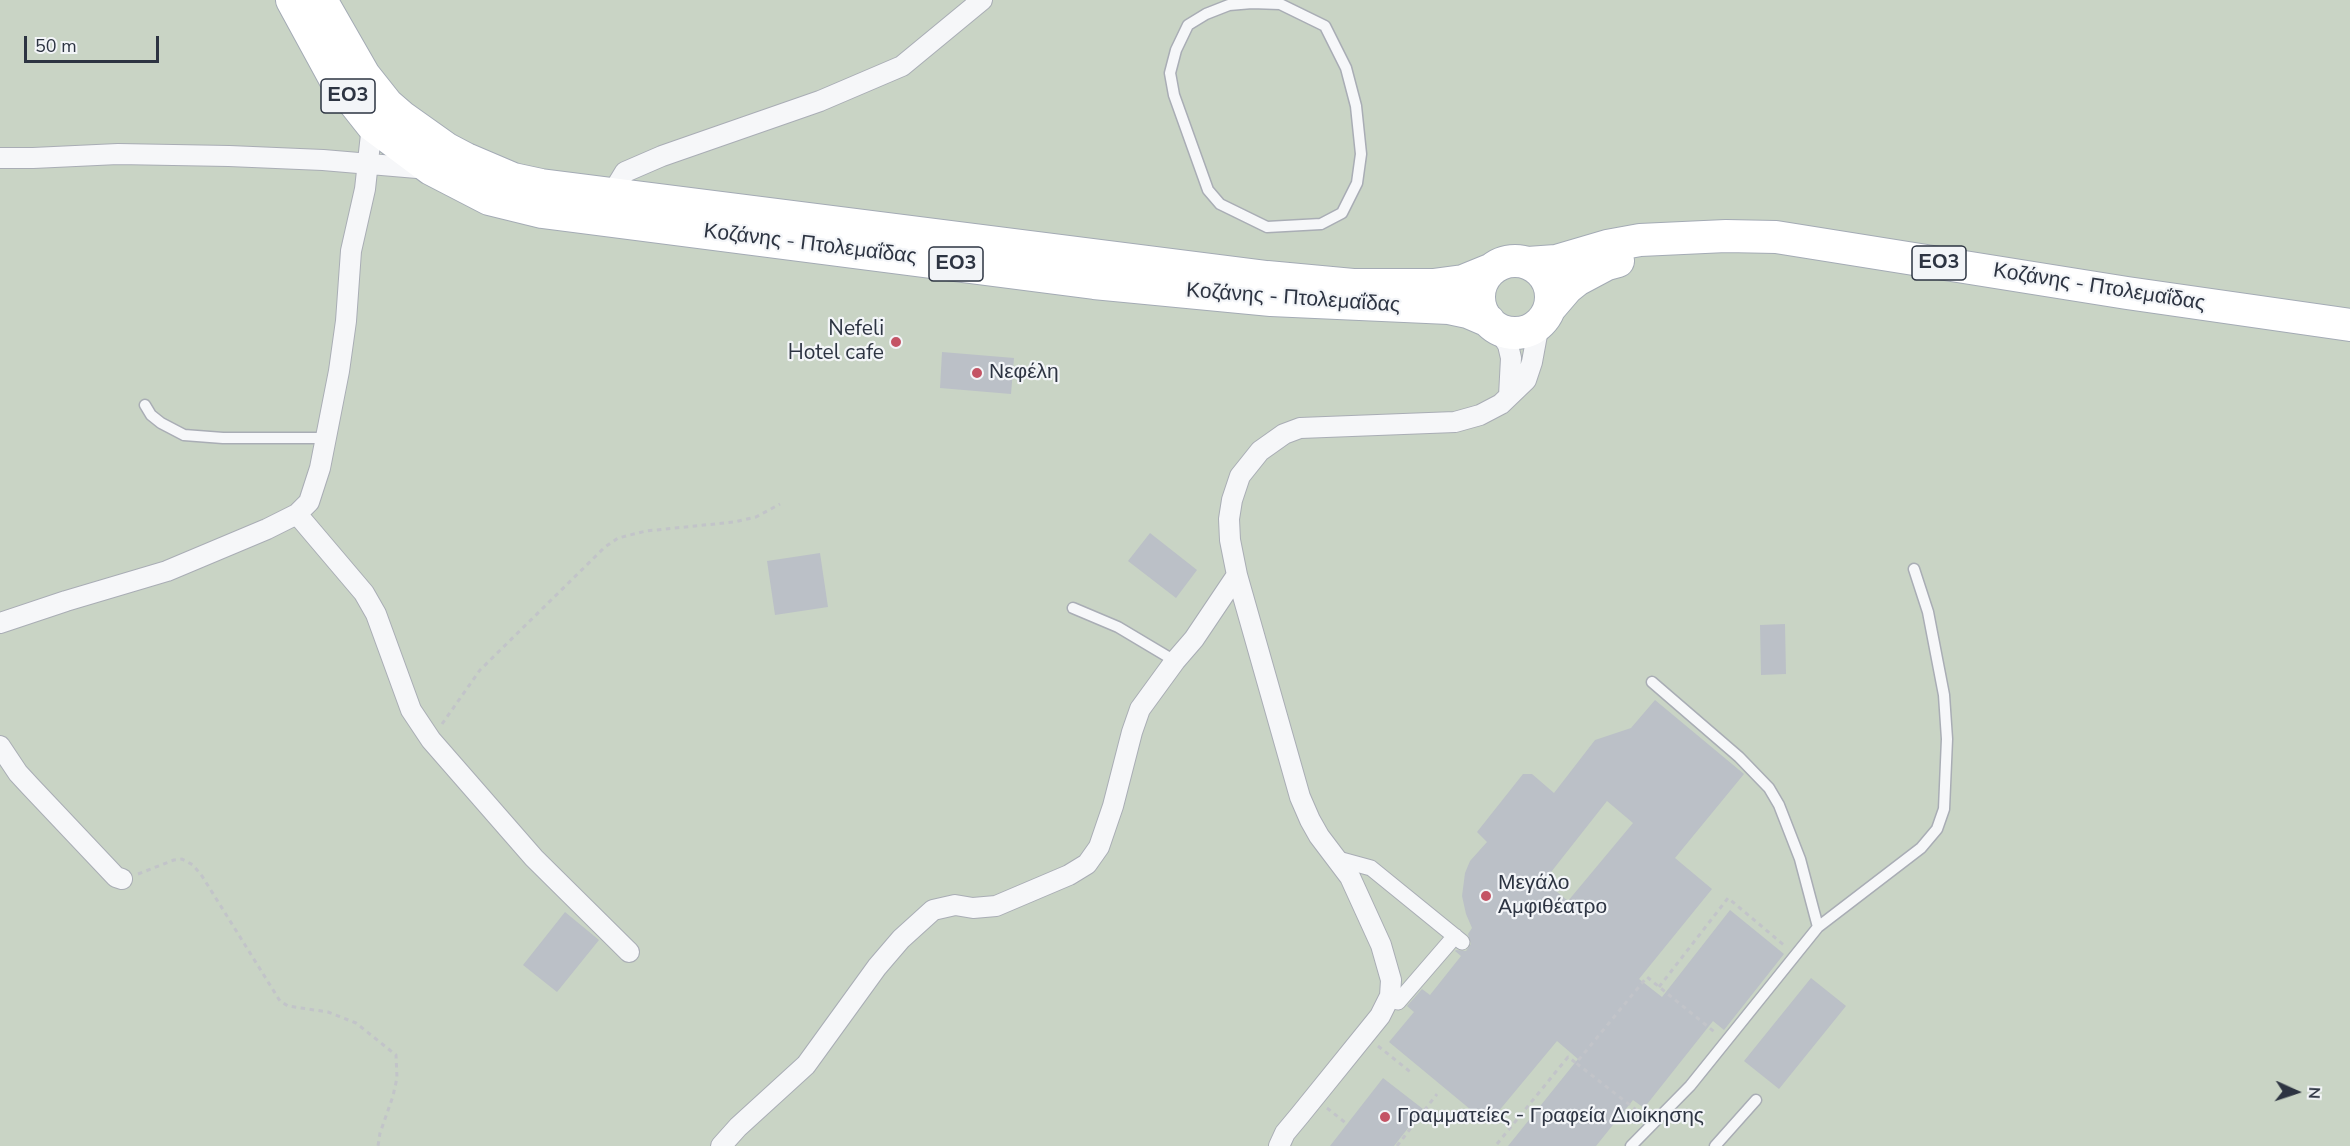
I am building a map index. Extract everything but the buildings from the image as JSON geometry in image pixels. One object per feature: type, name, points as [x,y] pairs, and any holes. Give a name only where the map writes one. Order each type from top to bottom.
[{"type":"main road","name":"Κοζάνης - Πτολεμαΐδας","points":[[292,0],[334,77],[372,124],[431,169],[489,199],[542,212],[1095,282],[1324,304],[1449,308],[1468,312],[1493,325]]},
{"type":"main road","name":"Κοζάνης - Πτολεμαΐδας","points":[[321,0],[364,75],[381,97],[402,117],[447,149],[513,179],[611,195],[1174,267],[1353,285],[1449,284],[1490,270]]},
{"type":"main road","name":"Κοζάνης - Πτολεμαΐδας","points":[[1528,263],[1556,261],[1607,246],[1640,240],[1726,236],[1776,237],[2162,298],[2350,325]]},
{"type":"main road","name":"Κοζάνης - Πτολεμαΐδας","points":[[1544,317],[1567,288],[1606,264],[1646,258],[1761,254],[2071,303],[2350,343]]},
{"type":"main road","name":"ΕΟ3","points":[[1490,270],[1508,261],[1528,263]]},
{"type":"main road","points":[[1528,263],[1540,270],[1548,282],[1552,295],[1544,317]]},
{"type":"main road","points":[[1490,270],[1482,282],[1479,296],[1481,309],[1493,325]]},
{"type":"main road","name":"ΕΟ3","points":[[1493,325],[1507,332],[1518,333],[1529,330],[1544,317]]},
{"type":"street","points":[[611,195],[625,172],[662,156],[820,101],[902,66],[982,0]]},
{"type":"street","points":[[0,623],[167,571],[238,542],[297,514],[309,502],[315,488],[327,438],[346,321],[351,251],[369,166],[372,124]]},
{"type":"street","points":[[0,158],[118,154],[175,155],[323,160],[369,166],[431,169]]},
{"type":"street","points":[[1279,1146],[1285,1133],[1380,1016],[1390,996],[1389,970],[1381,945],[1350,877],[1310,820],[1300,797],[1237,576],[1229,530],[1232,500],[1240,476],[1248,463],[1270,442],[1300,428],[1455,422],[1480,416],[1501,404],[1526,380],[1544,317]]},
{"type":"street","points":[[1493,325],[1508,345],[1511,358],[1509,396]]},
{"type":"street","points":[[297,514],[364,594],[376,615],[411,710],[431,740],[534,858],[628,952]]},
{"type":"street","points":[[721,1146],[738,1127],[806,1065],[877,967],[907,933],[933,910],[955,905],[973,908],[996,906],[1069,875],[1087,864],[1099,847],[1140,709],[1201,630],[1237,576]]},
{"type":"street","points":[[0,746],[18,773],[116,876],[122,879]]},
{"type":"street","points":[[1338,859],[1371,868],[1458,939],[1398,1002],[1390,996]]},
{"type":"lane","points":[[1252,3],[1280,4],[1325,26],[1346,68],[1356,106],[1361,154],[1357,183],[1342,213],[1321,224],[1267,227],[1220,204],[1208,190],[1174,95],[1170,73],[1176,50],[1188,25],[1228,5],[1252,3]]},
{"type":"lane","points":[[145,405],[151,415],[161,423],[184,435],[231,438],[327,438]]},
{"type":"lane","points":[[1631,1146],[1690,1086],[1818,927],[1921,848],[1937,829],[1944,809],[1947,739],[1944,695],[1928,612],[1914,569]]},
{"type":"lane","points":[[1073,608],[1118,627],[1175,661]]},
{"type":"lane","points":[[1652,682],[1739,757],[1769,788],[1779,805],[1800,859],[1818,927]]},
{"type":"lane","points":[[1715,1146],[1756,1100]]},
{"type":"path","points":[[431,740],[480,670],[605,547],[618,538],[632,533],[734,522],[756,517],[780,504]]},
{"type":"path","points":[[122,879],[174,860],[188,862],[202,876],[280,1001],[288,1006],[328,1012],[348,1019],[377,1038],[396,1055],[397,1078],[378,1146]]},
{"type":"path","points":[[1659,987],[1728,898],[1796,955]]},
{"type":"path","points":[[1576,1063],[1647,977],[1726,1042]]},
{"type":"path","points":[[1365,1035],[1413,1074]]},
{"type":"path","points":[[1497,1144],[1568,1057],[1653,1122]]},
{"type":"path","points":[[1397,1146],[1437,1094]]},
{"type":"path","points":[[1314,1098],[1347,1124]]},
{"type":"green space","points":[[0,0],[2350,0],[2350,1146],[0,1146]]},
{"type":"place","name":"Nefeli Hotel cafe","points":[[896,342]]},
{"type":"place","name":"Νεφέλη","points":[[977,373]]},
{"type":"place","name":"Μεγάλο Αμφιθέατρο","points":[[1486,896]]},
{"type":"place","name":"Γραμματείες - Γραφεία Διοίκησης","points":[[1385,1117]]}]
